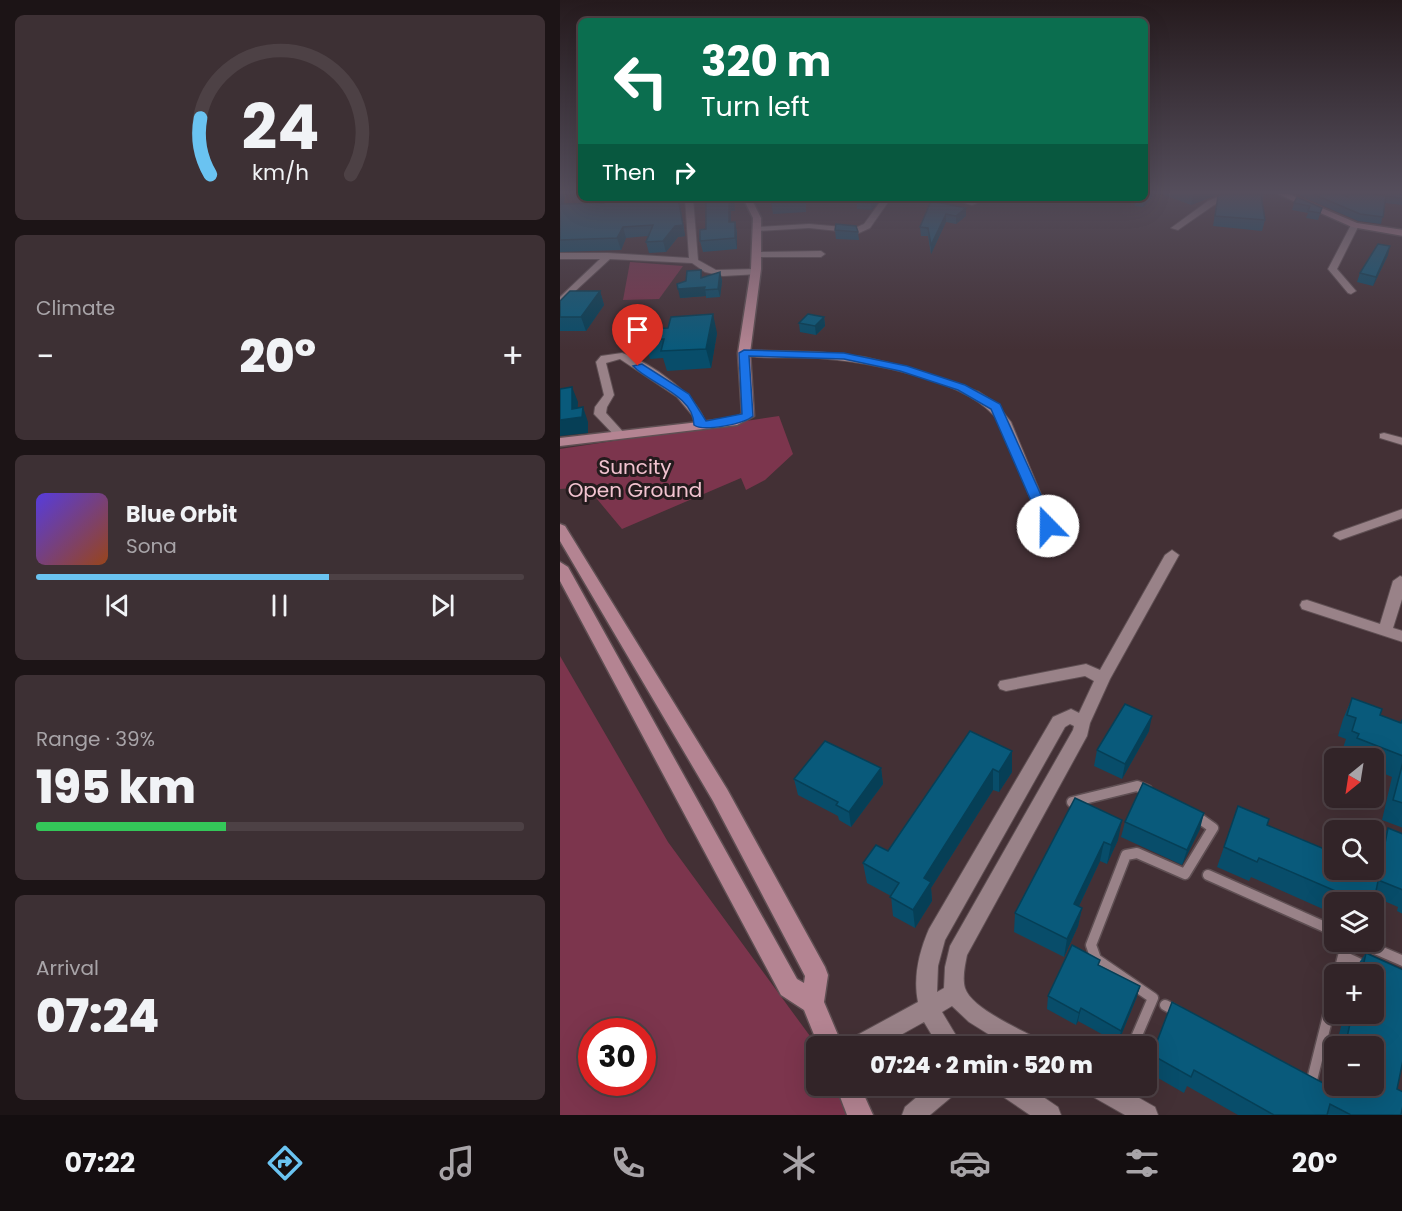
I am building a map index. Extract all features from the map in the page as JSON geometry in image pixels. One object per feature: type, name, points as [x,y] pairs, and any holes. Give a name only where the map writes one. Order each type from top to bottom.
[{"type":"street","points":[[693,246],[694,261]]},
{"type":"street","points":[[560,442],[737,421],[748,416],[744,353],[756,272],[757,246]]},
{"type":"street","points":[[1344,246],[1332,269],[1351,291]]},
{"type":"street","points":[[757,255],[821,254]]},
{"type":"street","points":[[560,256],[694,261],[704,270],[715,274],[756,272]]},
{"type":"street","points":[[560,302],[608,256]]},
{"type":"street","points":[[744,353],[821,354],[870,360],[962,388],[987,400],[996,407],[1005,422],[1048,526]]},
{"type":"street","points":[[619,434],[600,414],[600,407],[609,395],[601,362],[613,356],[622,356],[685,396],[700,418],[700,425]]},
{"type":"street","points":[[1384,436],[1403,442]]},
{"type":"street","points":[[1340,536],[1403,513]]},
{"type":"street","points":[[560,529],[720,795],[817,975],[812,1002],[826,1036]]},
{"type":"street","points":[[1012,1036],[972,1012],[955,993],[953,977],[958,953],[1081,731],[1082,723],[1103,678],[1172,555]]},
{"type":"street","points":[[560,567],[789,987],[812,1002]]},
{"type":"street","points":[[1385,632],[1400,581]]},
{"type":"street","points":[[1307,605],[1403,637]]},
{"type":"street","points":[[1007,685],[1086,670],[1103,678]]},
{"type":"street","points":[[943,1036],[922,1012],[929,955],[936,936],[1059,722],[1071,716],[1082,723]]},
{"type":"street","points":[[878,1036],[955,993]]},
{"type":"street","points":[[852,1096],[860,1115]]},
{"type":"street","points":[[913,1115],[935,1096]]},
{"type":"street","points":[[1022,1096],[1050,1115]]},
{"type":"street","points":[[1118,1096],[1146,1115]]},
{"type":"lane","points":[[1073,802],[1137,786],[1153,793]]},
{"type":"lane","points":[[1136,1036],[1152,998],[1096,959],[1091,945],[1128,853],[1137,853],[1183,874],[1188,872],[1213,828],[1190,813]]},
{"type":"lane","points":[[1208,875],[1324,927]]},
{"type":"lane","points":[[1382,952],[1403,961]]},
{"type":"lane","points":[[1341,964],[1343,956],[1361,964]]},
{"type":"lane","points":[[1165,1005],[1186,1017]]},
{"type":"lane","points":[[1301,1078],[1311,1083],[1326,1024]]},
{"type":"green space","points":[[630,262],[683,266],[659,299],[623,300]]},
{"type":"green space","name":"Suncity Open Ground","points":[[779,416],[793,454],[765,480],[746,490],[741,478],[622,529],[587,487],[560,489],[560,449]]},
{"type":"green space","points":[[560,656],[668,842],[810,1036],[806,1036],[806,1096],[854,1096],[868,1115],[560,1115]]},
{"type":"building","points":[[1377,246],[1390,246],[1376,277],[1360,273]]},
{"type":"building","points":[[701,270],[701,278],[720,272],[718,289],[704,290],[705,287],[678,289],[677,284],[686,281],[687,271]]},
{"type":"building","points":[[570,291],[600,291],[581,317],[560,317],[560,301]]},
{"type":"building","points":[[713,314],[706,349],[661,351],[664,339],[645,340],[648,329],[668,328],[671,317]]},
{"type":"building","points":[[808,314],[824,317],[815,326],[799,323]]},
{"type":"building","points":[[572,387],[572,409],[583,407],[582,417],[560,420],[560,389]]},
{"type":"building","points":[[1352,698],[1382,709],[1380,715],[1401,723],[1403,718],[1403,756],[1357,738],[1359,734],[1352,731],[1356,718],[1347,715]]},
{"type":"building","points":[[1125,704],[1152,716],[1125,764],[1097,750]]},
{"type":"building","points":[[970,731],[1012,751],[999,772],[993,769],[924,878],[931,882],[913,910],[890,897],[899,883],[863,863],[876,845],[888,851]]},
{"type":"building","points":[[825,741],[881,768],[849,812],[836,805],[838,802],[794,779]]},
{"type":"building","points":[[1403,762],[1403,803],[1393,800]]},
{"type":"building","points":[[1143,783],[1204,813],[1187,850],[1125,822]]},
{"type":"building","points":[[1075,798],[1122,820],[1111,845],[1104,842],[1074,904],[1082,908],[1067,939],[1015,913]]},
{"type":"building","points":[[1238,806],[1269,819],[1267,825],[1324,849],[1324,880],[1378,880],[1376,892],[1338,892],[1259,858],[1257,862],[1224,847]]},
{"type":"building","points":[[1388,828],[1403,834],[1403,890],[1378,880],[1384,880],[1384,849]]},
{"type":"building","points":[[1072,945],[1100,960],[1098,965],[1140,986],[1121,1031],[1081,1008],[1079,1013],[1048,996]]},
{"type":"building","points":[[1366,953],[1403,970],[1403,1060],[1397,1089],[1403,1092],[1401,1115],[1351,1115],[1330,1104],[1327,1115],[1274,1115],[1194,1070],[1191,1077],[1157,1058],[1157,1042],[1172,1002],[1324,1084],[1324,1096],[1384,1096],[1384,1036],[1347,1036],[1350,1024],[1384,1024],[1384,964],[1364,964]]},
{"type":"route","points":[[638,366],[685,396],[700,418],[700,425],[737,421],[748,416],[744,353],[821,354],[870,360],[962,388],[996,407],[1005,422],[1048,526]]}]
